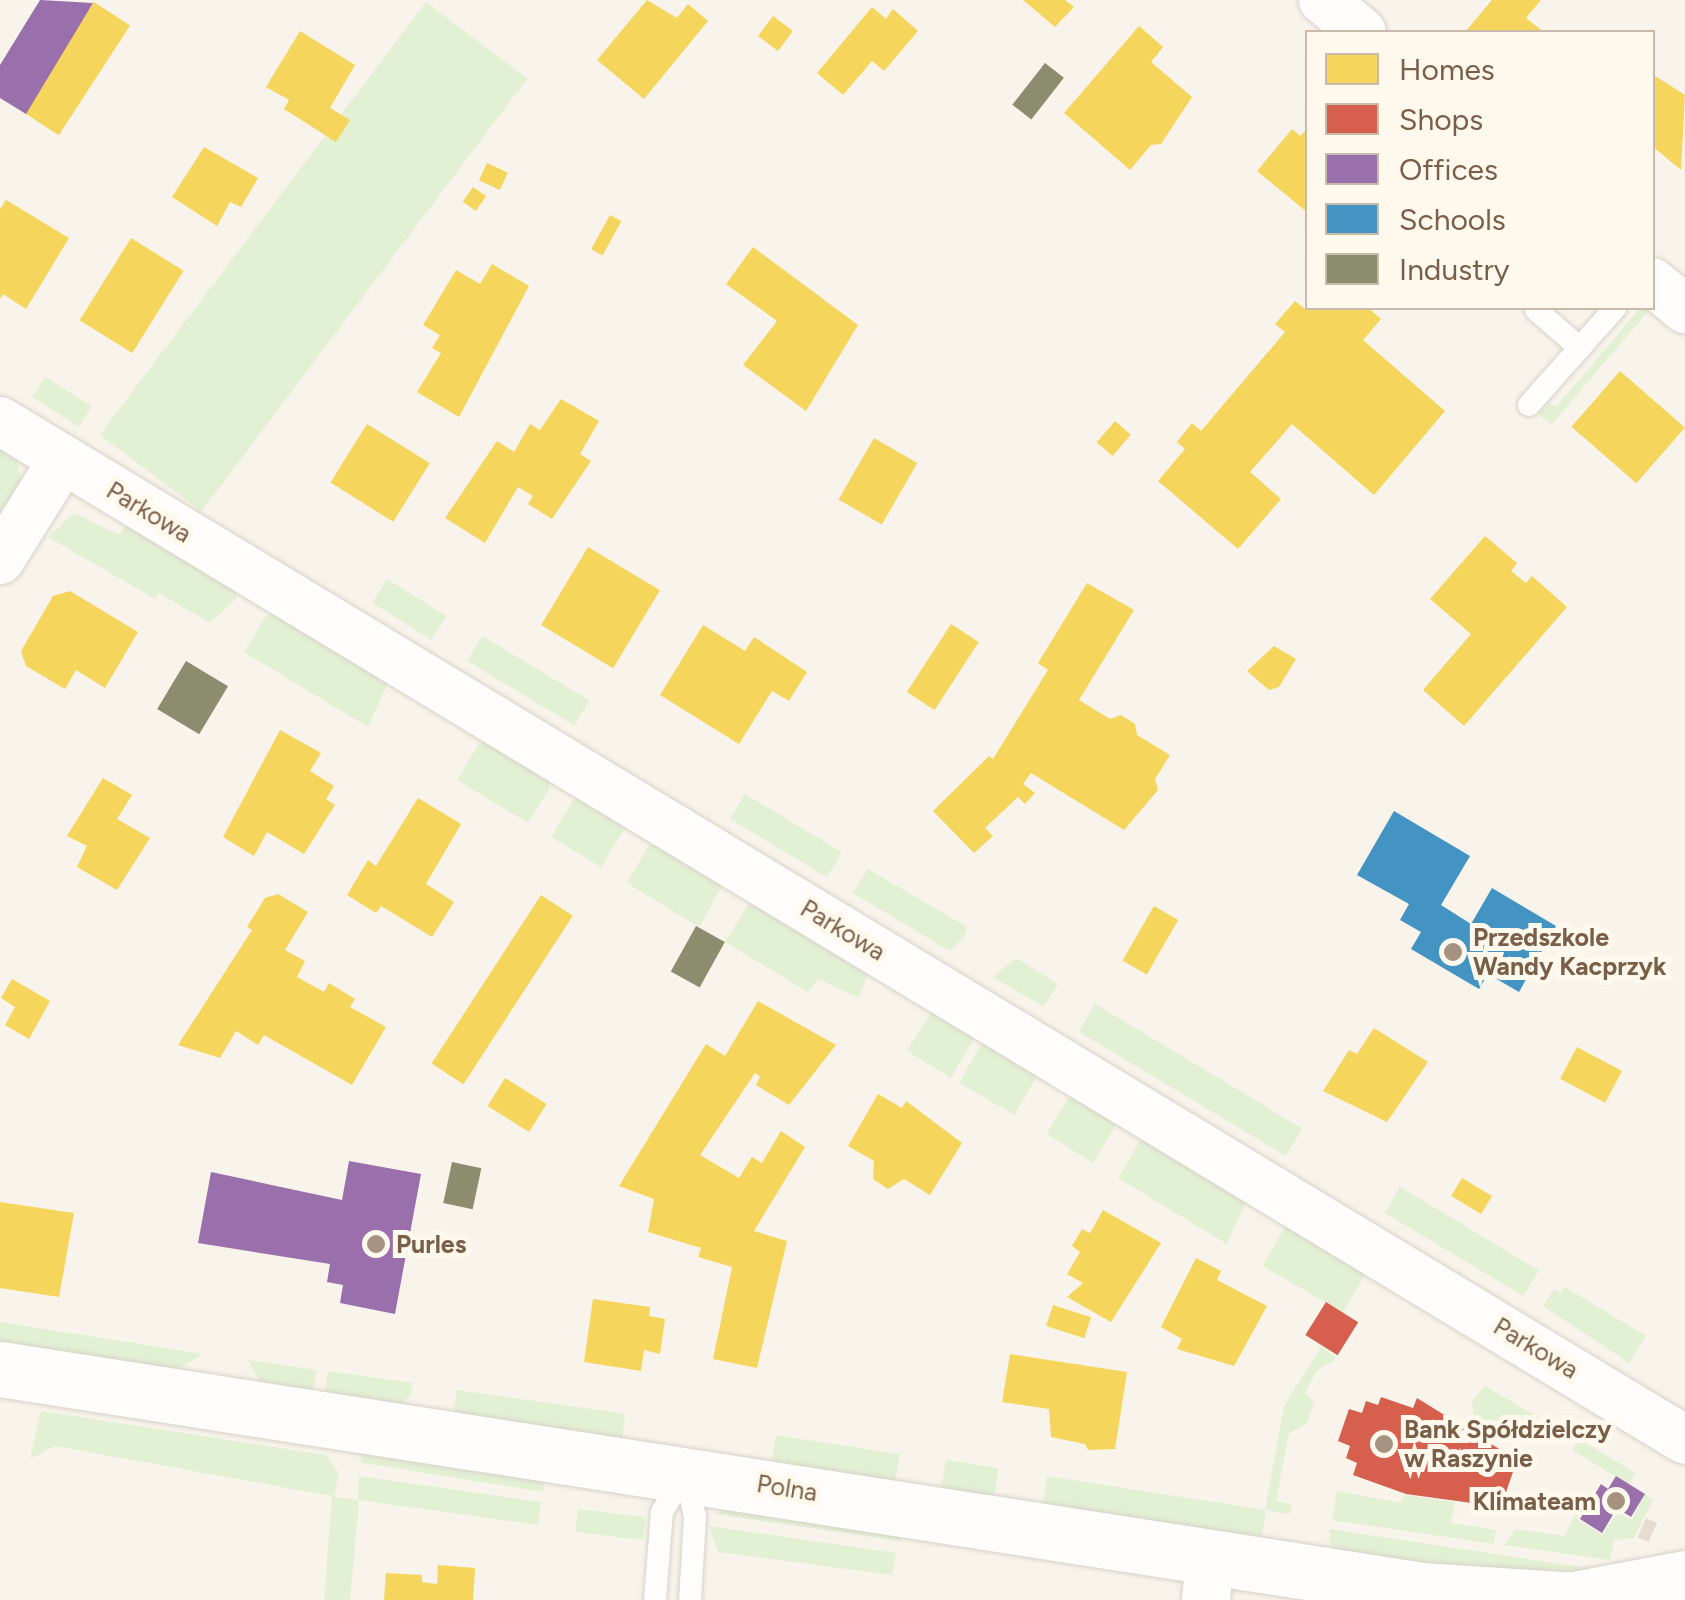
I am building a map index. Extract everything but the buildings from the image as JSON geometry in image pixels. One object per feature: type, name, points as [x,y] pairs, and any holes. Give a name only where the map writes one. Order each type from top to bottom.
[{"type":"street","points":[[1324,0],[1360,30]]},
{"type":"street","points":[[1655,285],[1685,310]]},
{"type":"street","name":"Parkowa","points":[[0,421],[1685,1440]]},
{"type":"street","points":[[0,560],[63,459]]},
{"type":"street","name":"Polna","points":[[0,1369],[686,1472],[1208,1578],[1575,1600],[1685,1578]]},
{"type":"lane","points":[[1536,310],[1580,348]]},
{"type":"lane","points":[[1529,405],[1613,310]]},
{"type":"lane","points":[[655,1600],[662,1512],[686,1472]]},
{"type":"lane","points":[[686,1472],[695,1517],[690,1600]]},
{"type":"green space","points":[[426,2],[527,78],[201,511],[100,435]]},
{"type":"green space","points":[[1638,310],[1649,310],[1551,425],[1539,414],[1550,403],[1556,407]]},
{"type":"green space","points":[[45,377],[92,406],[79,426],[32,397]]},
{"type":"green space","points":[[0,444],[16,459],[21,480],[0,526]]},
{"type":"green space","points":[[74,513],[120,535],[128,522],[235,587],[237,598],[210,623],[159,593],[155,599],[48,537]]},
{"type":"green space","points":[[387,579],[446,616],[432,640],[372,603]]},
{"type":"green space","points":[[279,613],[389,680],[368,727],[244,652],[266,616]]},
{"type":"green space","points":[[482,636],[589,700],[574,725],[467,661]]},
{"type":"green space","points":[[490,740],[546,773],[550,787],[528,823],[457,780],[479,744]]},
{"type":"green space","points":[[745,794],[842,852],[827,877],[730,819]]},
{"type":"green space","points":[[585,797],[622,820],[623,831],[601,867],[551,837],[573,800]]},
{"type":"green space","points":[[660,842],[719,876],[721,888],[699,927],[627,883],[649,845]]},
{"type":"green space","points":[[868,869],[967,927],[964,937],[950,951],[853,893]]},
{"type":"green space","points":[[762,903],[870,968],[859,998],[818,979],[808,992],[725,942],[748,905]]},
{"type":"green space","points":[[1016,958],[1058,984],[1044,1007],[993,977]]},
{"type":"green space","points":[[1095,1004],[1302,1129],[1286,1156],[1079,1031]]},
{"type":"green space","points":[[940,1009],[977,1033],[951,1078],[907,1051],[930,1014]]},
{"type":"green space","points":[[985,1038],[1040,1070],[1014,1115],[959,1083]]},
{"type":"green space","points":[[1081,1094],[1113,1115],[1116,1125],[1093,1163],[1047,1134],[1067,1099]]},
{"type":"green space","points":[[1150,1137],[1249,1195],[1227,1244],[1118,1178],[1140,1141]]},
{"type":"green space","points":[[1400,1187],[1539,1270],[1523,1296],[1385,1213]]},
{"type":"green space","points":[[1289,1220],[1370,1266],[1343,1312],[1262,1266]]},
{"type":"green space","points":[[1565,1287],[1646,1336],[1629,1363],[1543,1306],[1554,1289],[1560,1293]]},
{"type":"green space","points":[[0,1322],[203,1354],[176,1370],[0,1345]]},
{"type":"green space","points":[[1321,1347],[1337,1358],[1317,1371],[1305,1392],[1314,1402],[1307,1423],[1289,1433],[1276,1501],[1292,1505],[1290,1514],[1266,1510],[1261,1540],[1043,1506],[1047,1476],[1265,1510],[1284,1406]]},
{"type":"green space","points":[[248,1360],[317,1370],[313,1392],[262,1385]]},
{"type":"green space","points":[[328,1371],[413,1383],[401,1406],[325,1394]]},
{"type":"green space","points":[[1485,1386],[1538,1417],[1536,1436],[1516,1442],[1475,1421],[1472,1401]]},
{"type":"green space","points":[[457,1390],[625,1414],[621,1443],[453,1420]]},
{"type":"green space","points":[[41,1411],[326,1455],[339,1473],[334,1497],[358,1500],[359,1476],[541,1502],[538,1525],[359,1500],[350,1600],[324,1600],[332,1496],[55,1446],[30,1459]]},
{"type":"green space","points":[[776,1435],[899,1455],[895,1481],[772,1462]]},
{"type":"green space","points":[[1579,1439],[1636,1473],[1629,1484],[1572,1450]]},
{"type":"green space","points":[[363,1445],[546,1474],[543,1492],[360,1463]]},
{"type":"green space","points":[[946,1460],[998,1468],[994,1497],[941,1489]]},
{"type":"green space","points":[[1337,1491],[1401,1503],[1404,1495],[1455,1502],[1451,1523],[1496,1530],[1494,1544],[1332,1520]]},
{"type":"green space","points":[[1586,1492],[1591,1494],[1577,1519],[1602,1535],[1618,1512],[1632,1520],[1645,1494],[1653,1500],[1634,1538],[1614,1540],[1610,1560],[1504,1545],[1515,1529],[1565,1536]]},
{"type":"green space","points":[[733,1504],[903,1528],[901,1541],[716,1514]]},
{"type":"green space","points":[[578,1509],[645,1517],[643,1540],[575,1532]]},
{"type":"green space","points":[[709,1526],[896,1553],[892,1575],[718,1552]]},
{"type":"green space","points":[[1329,1529],[1594,1572],[1447,1567],[1331,1552]]},
{"type":"place","name":"Przedszkole Wandy Kacprzyk","points":[[1453,952]]},
{"type":"place","name":"Purles","points":[[376,1244]]},
{"type":"place","name":"Bank Spółdzielczy w Raszynie","points":[[1384,1444]]},
{"type":"place","name":"Klimateam","points":[[1616,1501]]}]
